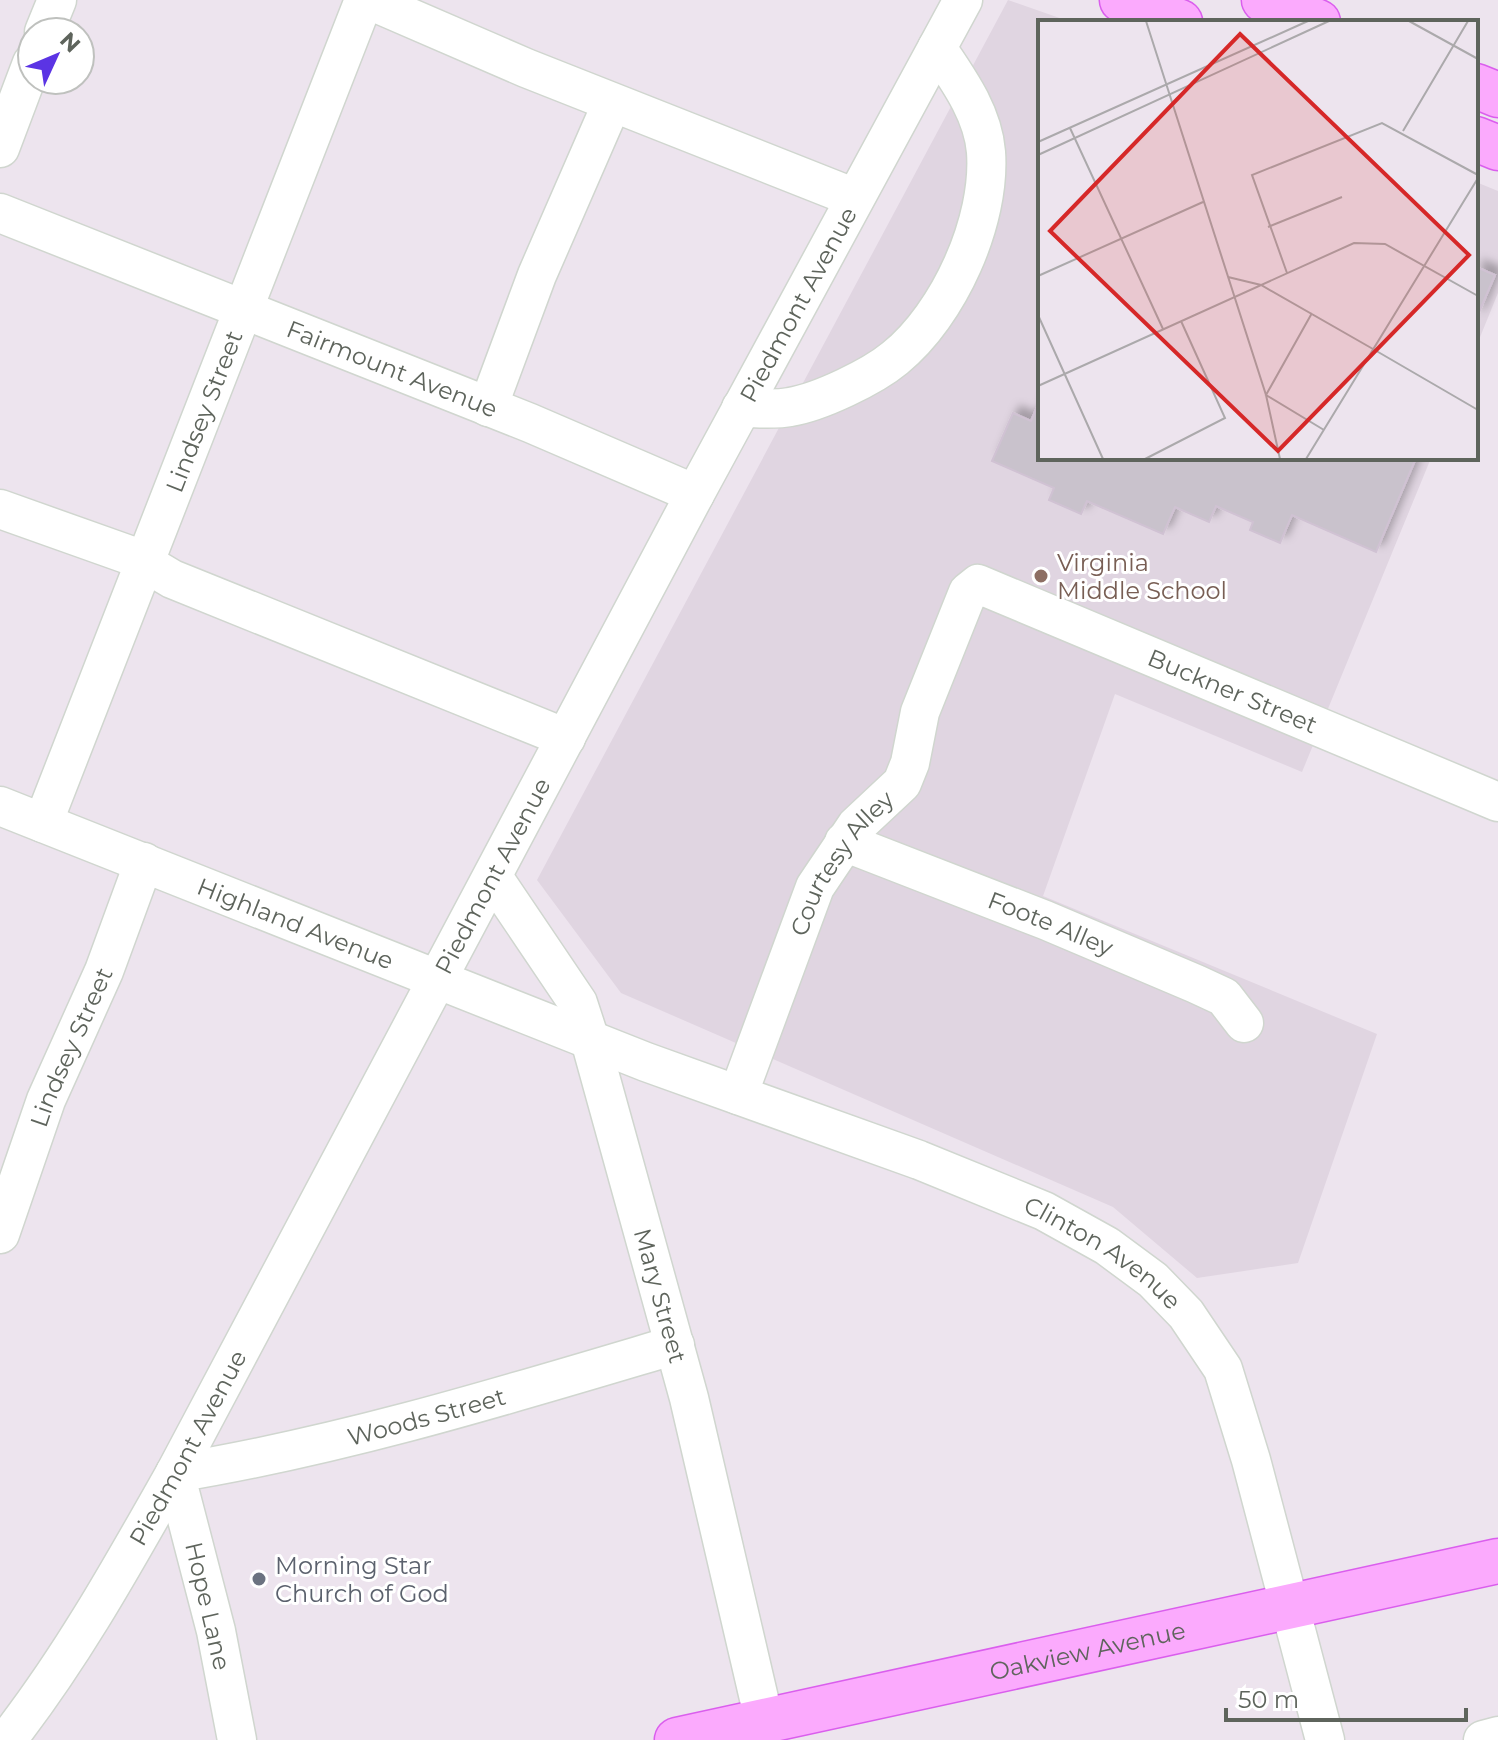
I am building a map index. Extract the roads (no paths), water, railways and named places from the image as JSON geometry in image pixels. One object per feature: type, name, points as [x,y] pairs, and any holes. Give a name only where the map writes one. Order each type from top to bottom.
[{"type":"main road","points":[[1122,0],[1175,20]]},
{"type":"main road","points":[[1264,0],[1313,20]]},
{"type":"main road","points":[[1478,87],[1498,95]]},
{"type":"main road","points":[[1478,140],[1498,148]]},
{"type":"main road","name":"Oakview Avenue","points":[[677,1740],[766,1730],[1498,1561]]},
{"type":"street","points":[[366,0],[612,103],[855,198]]},
{"type":"street","name":"Lindsey Street","points":[[43,823],[242,309],[366,0]]},
{"type":"street","name":"Piedmont Avenue","points":[[7,1740],[42,1695],[101,1603],[175,1473],[741,408],[963,0]]},
{"type":"street","points":[[741,408],[789,407],[828,395],[895,358],[943,303],[971,246],[984,191],[986,150],[968,94],[937,48]]},
{"type":"street","points":[[0,148],[20,96]]},
{"type":"street","points":[[488,407],[537,275],[612,103]]},
{"type":"street","name":"Fairmount Avenue","points":[[0,213],[488,407],[695,494]]},
{"type":"street","points":[[0,509],[144,562],[172,579],[566,738]]},
{"type":"street","name":"Buckner Street","points":[[968,592],[978,584],[988,586],[1498,802]]},
{"type":"street","name":"Courtesy Alley","points":[[738,1095],[815,887],[844,842],[902,783],[910,763],[920,712],[968,592]]},
{"type":"street","name":"Highland Avenue","points":[[0,806],[590,1040]]},
{"type":"street","name":"Foote Alley","points":[[844,842],[1045,920],[1210,990],[1224,997],[1244,1023]]},
{"type":"street","name":"Lindsey Street","points":[[0,1234],[46,1100],[104,971],[144,862]]},
{"type":"street","name":"Mary Street","points":[[493,877],[578,1003],[590,1040],[675,1345],[766,1730]]},
{"type":"street","name":"Clinton Avenue","points":[[590,1040],[919,1160],[1044,1211],[1107,1246],[1153,1280],[1186,1314],[1223,1369],[1325,1740]]},
{"type":"street","name":"Woods Street","points":[[175,1473],[251,1460],[430,1416],[675,1345]]},
{"type":"street","name":"Hope Lane","points":[[175,1473],[216,1631],[237,1740]]},
{"type":"street","points":[[1483,1740],[1498,1736]]},
{"type":"place","name":"Virginia Middle School","points":[[1041,576]]},
{"type":"place","name":"Morning Star Church of God","points":[[259,1579]]}]
